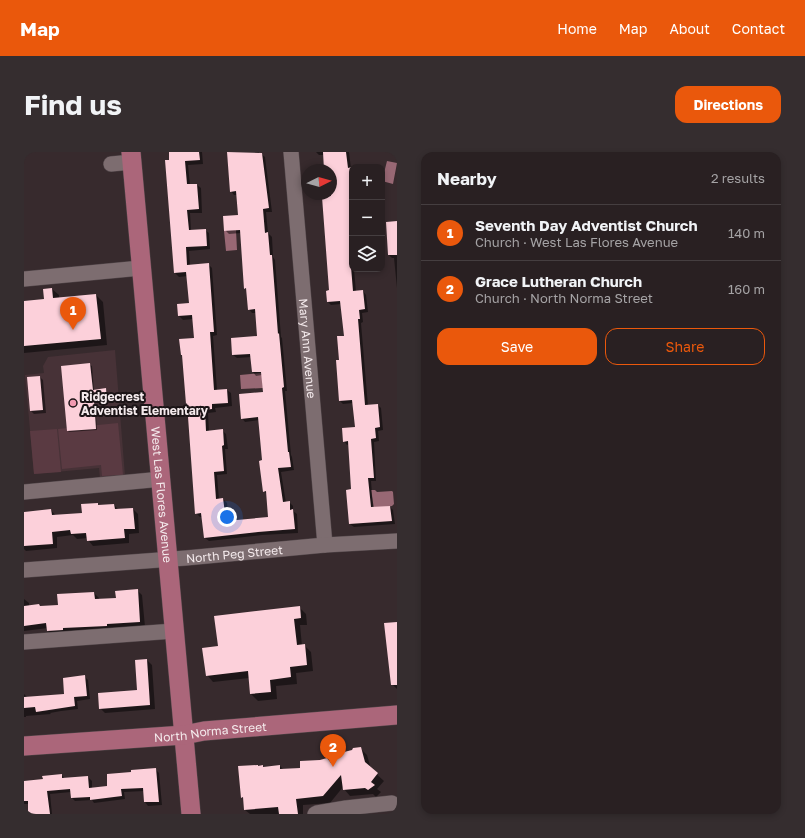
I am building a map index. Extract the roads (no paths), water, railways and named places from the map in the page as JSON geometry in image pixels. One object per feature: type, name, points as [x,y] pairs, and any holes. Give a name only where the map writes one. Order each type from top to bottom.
[{"type":"main road","name":"West Las Flores Avenue","points":[[131,157],[162,479],[191,814]]},
{"type":"main road","name":"North Norma Street","points":[[24,746],[184,735],[204,731],[397,716]]},
{"type":"street","name":"Mary Ann Avenue","points":[[291,152],[325,545]]},
{"type":"street","points":[[111,164],[131,157]]},
{"type":"street","points":[[24,279],[141,268]]},
{"type":"street","points":[[24,492],[162,479]]},
{"type":"street","name":"North Peg Street","points":[[24,570],[325,545],[397,541]]},
{"type":"street","points":[[24,642],[174,631]]},
{"type":"street","points":[[315,814],[346,808],[392,803]]},
{"type":"place","name":"Seventh Day Adventist Church","points":[[73,330]]},
{"type":"place","name":"Ridgecrest Adventist Elementary","points":[[73,403]]},
{"type":"place","name":"Grace Lutheran Church","points":[[333,767]]}]
